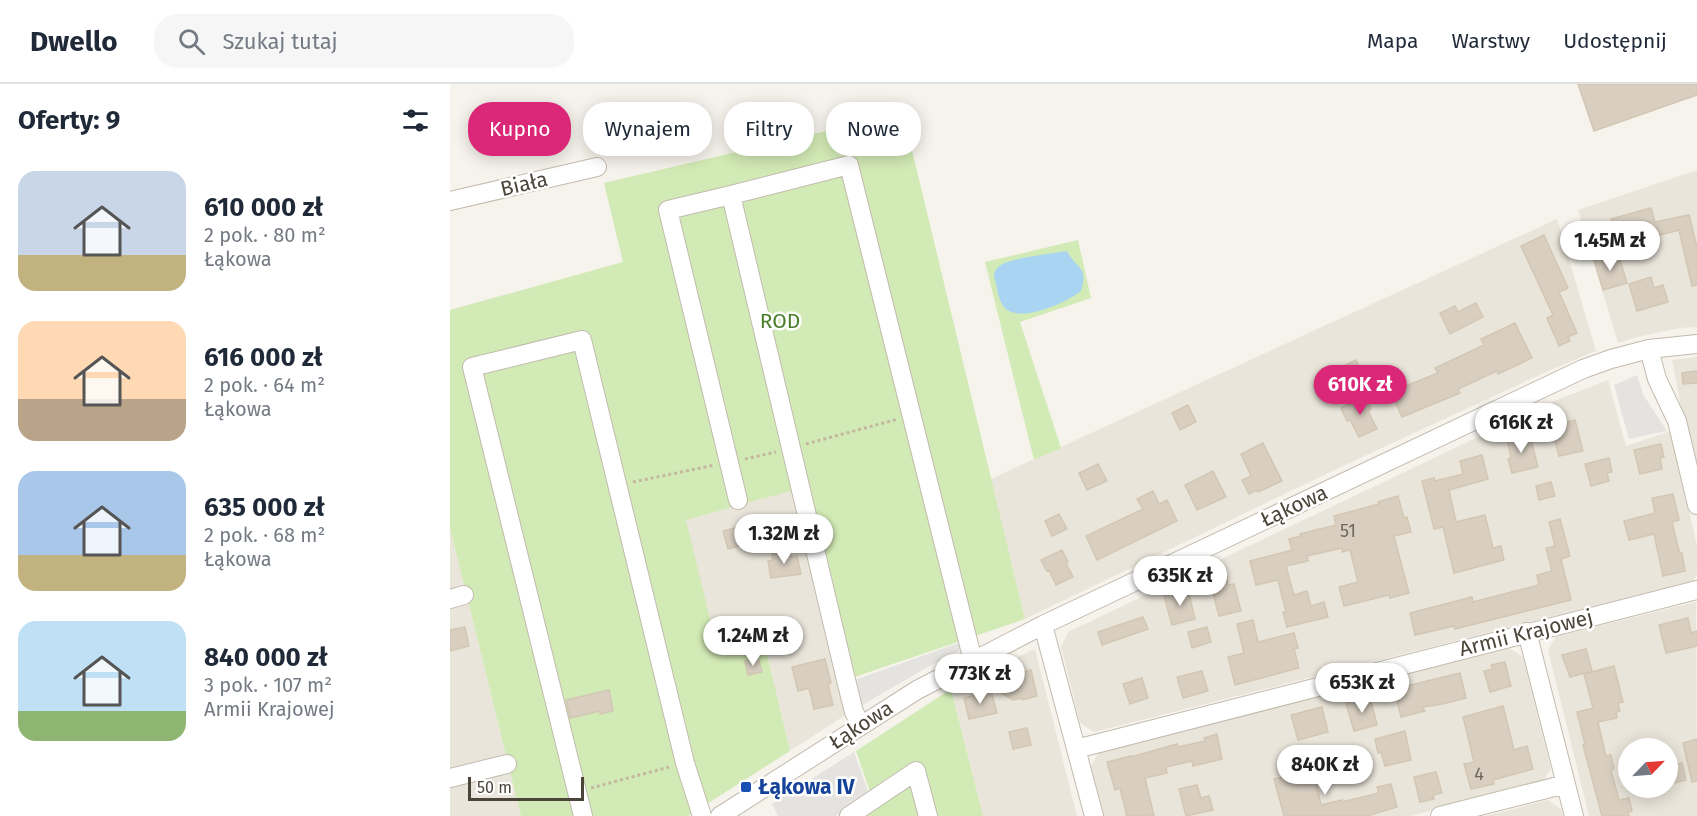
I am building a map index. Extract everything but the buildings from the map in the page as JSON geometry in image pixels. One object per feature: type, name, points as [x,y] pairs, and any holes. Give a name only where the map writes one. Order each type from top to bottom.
[{"type":"street","points":[[738,500],[668,210],[849,165],[973,661]]},
{"type":"street","name":"Biała","points":[[450,201],[597,167]]},
{"type":"street","points":[[730,195],[846,680],[854,712],[861,725]]},
{"type":"street","points":[[583,816],[472,368],[582,340],[685,763],[702,816]]},
{"type":"street","name":"Łąkowa","points":[[720,816],[917,690],[1043,625],[1557,381],[1611,359],[1649,349],[1697,344]]},
{"type":"street","points":[[1649,349],[1657,379],[1677,421],[1697,505]]},
{"type":"street","name":"Armii Krajowej","points":[[1076,749],[1697,590]]},
{"type":"street","points":[[1043,625],[1094,816]]},
{"type":"street","points":[[1527,632],[1574,816]]},
{"type":"street","points":[[450,778],[507,764]]},
{"type":"street","points":[[849,816],[916,771],[928,816]]},
{"type":"street","points":[[1440,816],[1566,784]]},
{"type":"path","points":[[618,486],[791,448],[911,416]]},
{"type":"path","points":[[578,792],[685,763]]},
{"type":"shaded area","points":[[1697,170],[1697,327],[1680,328],[1618,343],[1578,210]]},
{"type":"shaded area","points":[[1557,219],[1596,351],[1347,464],[1025,619],[991,479]]},
{"type":"shaded area","points":[[1697,357],[1697,477],[1672,360]]},
{"type":"shaded area","points":[[1637,375],[1644,396],[1667,431],[1629,439],[1614,385]]},
{"type":"shaded area","points":[[1608,380],[1626,446],[1671,431],[1697,546],[1697,574],[1693,581],[1094,732],[1080,723],[1061,647],[1068,632],[1554,401]]},
{"type":"shaded area","points":[[794,490],[847,714],[790,751],[767,654],[759,645],[753,619],[712,628],[685,520]]},
{"type":"shaded area","points":[[450,528],[521,816],[450,816]]},
{"type":"shaded area","points":[[1696,602],[1697,816],[1589,816],[1548,650],[1556,636]]},
{"type":"shaded area","points":[[961,642],[963,649],[859,707],[852,681]]},
{"type":"shaded area","points":[[1509,648],[1523,657],[1551,769],[1542,782],[1410,816],[1103,816],[1091,766],[1099,752]]},
{"type":"shaded area","points":[[1035,649],[1077,816],[983,816],[951,689]]},
{"type":"shaded area","points":[[854,752],[869,794],[836,816],[778,816],[772,804]]},
{"type":"shaded area","points":[[1548,800],[1561,809],[1563,816],[1486,816]]},
{"type":"green space","name":"ROD","points":[[826,131],[826,156],[913,156],[1025,619],[840,682],[794,490],[686,520],[712,627],[753,618],[759,645],[767,654],[790,751],[688,816],[521,816],[450,528],[450,310],[623,262],[604,183],[724,155],[814,156],[814,134]]},
{"type":"green space","points":[[1078,240],[1091,298],[1020,322],[1061,448],[1034,460],[985,262]]},
{"type":"green space","points":[[951,689],[983,816],[839,816],[871,795],[856,751]]},
{"type":"water","points":[[1067,251],[1082,272],[1081,291],[1065,301],[1032,313],[1022,314],[1005,308],[999,297],[994,276],[998,267],[1015,260]]},
{"type":"place","name":"Łąkowa IV","points":[[746,787]]}]
